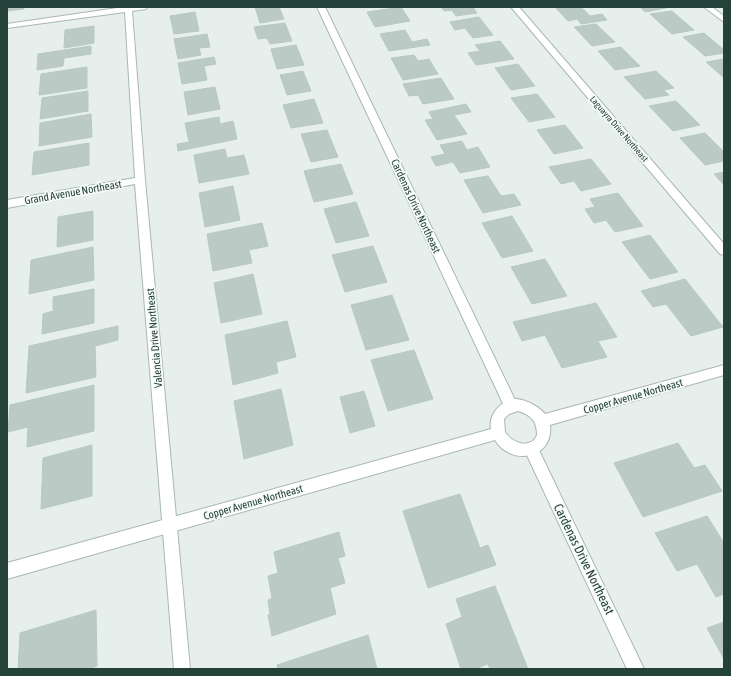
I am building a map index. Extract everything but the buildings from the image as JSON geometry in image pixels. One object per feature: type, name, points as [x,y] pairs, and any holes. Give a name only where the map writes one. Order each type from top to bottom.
[{"type":"street","points":[[7,26],[143,7]]},
{"type":"street","name":"Cardenas Drive Northeast","points":[[321,7],[510,406]]},
{"type":"street","name":"Laguayra Drive Northeast","points":[[515,7],[724,251]]},
{"type":"street","points":[[708,7],[724,20]]},
{"type":"street","name":"Valencia Drive Northeast","points":[[128,8],[140,180],[182,669]]},
{"type":"street","name":"Grand Avenue Northeast","points":[[7,204],[140,180]]},
{"type":"street","name":"Copper Avenue Northeast","points":[[543,421],[724,370]]},
{"type":"street","points":[[510,406],[525,406],[538,415],[543,421],[545,435],[538,446],[524,450],[508,445],[502,440],[496,426],[500,413],[510,406]]},
{"type":"street","name":"Copper Avenue Northeast","points":[[7,571],[498,433]]},
{"type":"street","name":"Cardenas Drive Northeast","points":[[531,449],[636,669]]}]
